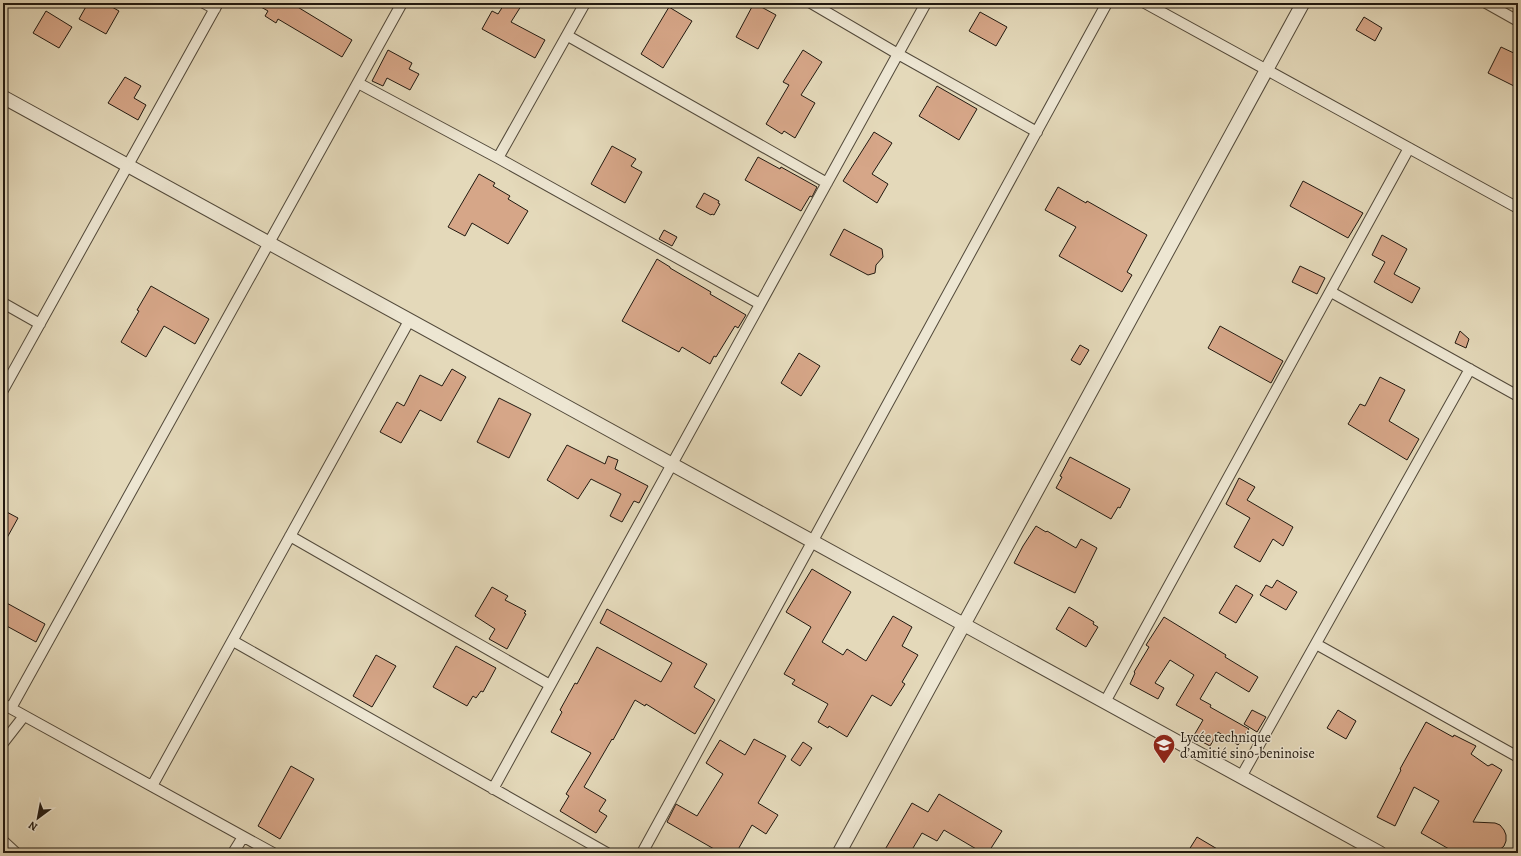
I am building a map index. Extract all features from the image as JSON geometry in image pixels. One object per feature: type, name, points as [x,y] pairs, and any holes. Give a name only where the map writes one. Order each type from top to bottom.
[{"type":"street","points":[[3,390],[216,6],[204,3]]},
{"type":"street","points":[[273,853],[7,706],[269,244],[402,3]]},
{"type":"street","points":[[498,158],[568,36],[585,3]]},
{"type":"street","points":[[811,3],[1037,132]]},
{"type":"street","points":[[493,789],[926,3]]},
{"type":"street","points":[[642,853],[1107,3]]},
{"type":"street","points":[[1146,3],[1518,208]]},
{"type":"street","points":[[839,853],[1303,3]]},
{"type":"street","points":[[1486,3],[1518,21]]},
{"type":"street","points":[[568,36],[826,184]]},
{"type":"street","points":[[358,82],[760,304]]},
{"type":"street","points":[[3,98],[1380,853]]},
{"type":"street","points":[[1105,702],[1410,148]]},
{"type":"street","points":[[1331,292],[1518,396]]},
{"type":"street","points":[[3,302],[40,324]]},
{"type":"street","points":[[152,786],[410,321]]},
{"type":"street","points":[[1241,777],[1470,369]]},
{"type":"street","points":[[290,536],[550,685]]},
{"type":"street","points":[[233,641],[607,853]]},
{"type":"street","points":[[1316,644],[1518,757]]},
{"type":"street","points":[[3,743],[24,716]]},
{"type":"street","points":[[233,853],[243,837]]},
{"type":"street","points":[[3,841],[16,853]]},
{"type":"building","points":[[88,3],[105,3],[119,11],[106,34],[79,19]]},
{"type":"building","points":[[254,3],[291,3],[352,40],[342,57],[278,19],[276,23],[265,16],[268,11]]},
{"type":"building","points":[[505,3],[523,3],[511,22],[545,40],[535,58],[482,29],[492,11],[498,14]]},
{"type":"building","points":[[754,3],[776,15],[758,49],[736,37]]},
{"type":"building","points":[[669,7],[692,21],[663,68],[641,54]]},
{"type":"building","points":[[46,11],[72,27],[59,48],[33,33]]},
{"type":"building","points":[[980,12],[1007,27],[996,46],[969,31]]},
{"type":"building","points":[[1364,17],[1382,28],[1375,41],[1356,30]]},
{"type":"building","points":[[1501,47],[1518,55],[1518,88],[1488,73]]},
{"type":"building","points":[[388,50],[412,63],[409,69],[419,74],[410,90],[387,78],[383,86],[372,81]]},
{"type":"building","points":[[803,50],[822,62],[801,95],[815,103],[795,138],[784,131],[782,134],[766,124],[789,85],[783,82]]},
{"type":"building","points":[[125,77],[141,86],[134,98],[146,105],[138,120],[108,103]]},
{"type":"building","points":[[937,86],[977,109],[959,140],[919,116]]},
{"type":"building","points":[[874,132],[892,143],[872,174],[888,184],[877,203],[843,181]]},
{"type":"building","points":[[612,146],[636,159],[631,166],[642,172],[625,203],[591,184]]},
{"type":"building","points":[[758,157],[780,169],[781,167],[817,187],[812,197],[810,196],[801,211],[745,180]]},
{"type":"building","points":[[479,174],[495,183],[493,186],[510,196],[508,199],[528,211],[508,244],[472,223],[465,236],[448,227]]},
{"type":"building","points":[[1303,181],[1363,213],[1348,238],[1290,206]]},
{"type":"building","points":[[1058,187],[1086,203],[1087,201],[1147,235],[1127,272],[1132,275],[1122,292],[1059,256],[1076,227],[1045,210]]},
{"type":"building","points":[[704,193],[719,201],[718,203],[720,204],[714,215],[711,215],[696,207]]},
{"type":"building","points":[[844,229],[882,249],[883,257],[876,265],[875,273],[868,275],[830,255]]},
{"type":"building","points":[[664,230],[677,237],[672,246],[659,239]]},
{"type":"building","points":[[1382,235],[1407,249],[1394,274],[1420,288],[1412,303],[1374,282],[1385,262],[1372,255]]},
{"type":"building","points":[[657,259],[711,292],[710,294],[746,315],[738,328],[735,326],[710,364],[682,347],[679,352],[622,321]]},
{"type":"building","points":[[1300,266],[1325,278],[1317,294],[1292,282]]},
{"type":"building","points":[[151,286],[209,319],[195,344],[164,326],[146,357],[121,342],[139,311],[137,310]]},
{"type":"building","points":[[1220,326],[1283,361],[1271,383],[1208,348]]},
{"type":"building","points":[[1460,331],[1469,339],[1466,348],[1455,343]]},
{"type":"building","points":[[1080,345],[1089,350],[1080,365],[1071,360]]},
{"type":"building","points":[[799,353],[820,366],[801,396],[781,383]]},
{"type":"building","points":[[452,369],[466,377],[441,421],[420,410],[401,443],[380,432],[397,402],[404,406],[420,375],[442,386]]},
{"type":"building","points":[[1380,377],[1405,390],[1389,421],[1419,439],[1407,460],[1348,424],[1360,404],[1365,406]]},
{"type":"building","points":[[499,398],[531,414],[509,458],[477,442]]},
{"type":"building","points":[[567,445],[605,464],[608,456],[618,460],[615,469],[648,486],[639,503],[634,501],[622,522],[610,516],[621,494],[591,479],[578,499],[547,480]]},
{"type":"building","points":[[1070,457],[1130,489],[1120,508],[1118,507],[1111,519],[1056,488],[1062,477],[1060,476]]},
{"type":"building","points":[[1239,478],[1255,487],[1247,500],[1293,527],[1283,546],[1273,539],[1260,562],[1234,547],[1250,518],[1226,504]]},
{"type":"building","points":[[3,510],[18,518],[3,545]]},
{"type":"building","points":[[1036,526],[1076,548],[1081,539],[1097,548],[1075,593],[1014,563]]},
{"type":"building","points":[[812,569],[851,592],[822,642],[843,655],[847,649],[866,661],[893,616],[912,627],[902,646],[918,655],[902,682],[905,684],[891,706],[872,695],[847,737],[829,726],[828,728],[818,722],[828,704],[792,684],[795,680],[784,674],[811,627],[786,612]]},
{"type":"building","points":[[1277,580],[1297,592],[1286,610],[1260,595],[1266,585],[1272,588]]},
{"type":"building","points":[[1236,585],[1253,595],[1236,623],[1219,613]]},
{"type":"building","points":[[492,587],[508,596],[505,600],[526,611],[524,613],[526,614],[507,649],[489,639],[495,629],[475,616]]},
{"type":"building","points":[[3,601],[45,624],[36,642],[3,624]]},
{"type":"building","points":[[1069,607],[1094,622],[1093,624],[1098,627],[1086,647],[1056,629]]},
{"type":"building","points":[[607,609],[707,664],[694,687],[715,700],[695,734],[646,704],[645,706],[635,700],[613,740],[612,739],[584,787],[606,800],[599,811],[607,816],[596,833],[560,811],[569,796],[566,794],[591,753],[551,732],[562,712],[560,710],[575,683],[577,684],[597,647],[661,682],[672,663],[600,623]]},
{"type":"building","points":[[1164,617],[1226,655],[1225,657],[1258,677],[1249,692],[1216,672],[1200,699],[1211,705],[1210,707],[1249,729],[1238,745],[1218,732],[1210,746],[1193,737],[1203,720],[1176,705],[1194,675],[1170,660],[1155,683],[1164,688],[1158,699],[1130,684],[1135,673],[1134,672],[1149,647],[1146,645]]},
{"type":"building","points":[[456,646],[496,668],[483,692],[481,691],[476,698],[473,696],[467,706],[433,687]]},
{"type":"building","points":[[376,655],[396,666],[372,707],[353,696]]},
{"type":"building","points":[[1252,710],[1266,717],[1257,732],[1244,724]]},
{"type":"building","points":[[1338,710],[1356,721],[1346,739],[1327,728]]},
{"type":"building","points":[[1426,722],[1453,737],[1454,735],[1476,746],[1471,754],[1488,766],[1492,764],[1502,770],[1473,822],[1495,823],[1500,825],[1504,830],[1506,841],[1504,846],[1496,853],[1456,853],[1421,833],[1439,801],[1414,787],[1395,826],[1377,817],[1401,770],[1400,769]]},
{"type":"building","points":[[754,739],[786,756],[758,803],[778,815],[766,834],[752,825],[736,853],[721,853],[667,822],[676,804],[697,816],[723,774],[706,763],[720,740],[745,755]]},
{"type":"building","points":[[803,742],[812,748],[800,766],[791,760]]},
{"type":"building","points":[[291,766],[314,779],[280,839],[258,826]]},
{"type":"building","points":[[939,794],[1002,831],[988,853],[983,853],[944,830],[937,841],[922,833],[910,853],[883,853],[912,803],[928,812]]},
{"type":"building","points":[[1197,837],[1224,853],[1187,853]]},
{"type":"place","name":"Lycée technique d’amitié sino-beninoise","points":[[1164,764]]}]
